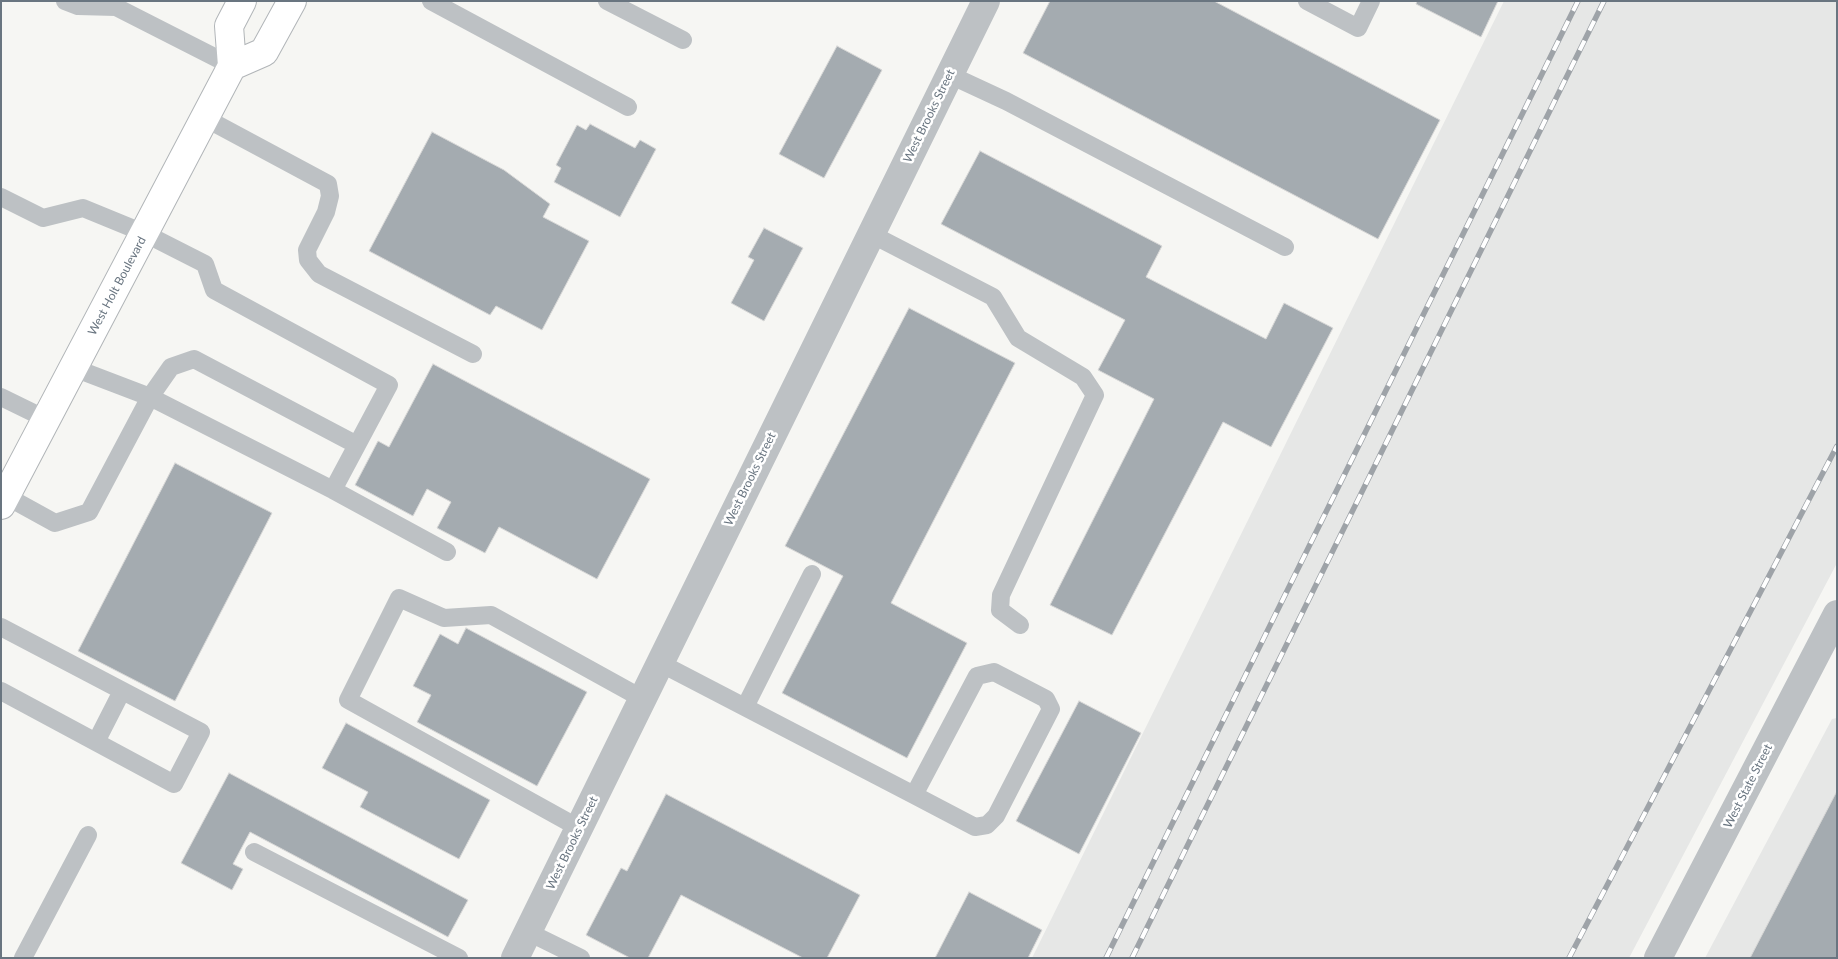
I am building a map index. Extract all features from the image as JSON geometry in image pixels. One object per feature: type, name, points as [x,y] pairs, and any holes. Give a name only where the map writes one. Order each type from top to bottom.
[{"type":"main road","points":[[242,1],[229,26],[232,66],[264,52],[292,1]]},
{"type":"main road","name":"West Holt Boulevard","points":[[4,501],[232,66]]},
{"type":"street","name":"West Brooks Street","points":[[515,958],[986,1]]},
{"type":"street","name":"West State Street","points":[[1658,958],[1837,614]]},
{"type":"lane","points":[[65,1],[78,6],[116,4],[232,66]]},
{"type":"lane","points":[[431,1],[628,107]]},
{"type":"lane","points":[[607,1],[683,40]]},
{"type":"lane","points":[[1306,1],[1358,28],[1371,1]]},
{"type":"lane","points":[[950,75],[1006,101],[1285,247]]},
{"type":"lane","points":[[205,118],[328,184],[330,196],[326,212],[307,250],[308,260],[319,274],[473,354]]},
{"type":"lane","points":[[1,197],[43,218],[83,208],[144,233],[205,264],[214,290],[389,385],[333,490]]},
{"type":"lane","points":[[871,234],[993,297],[1018,338],[1083,377],[1095,395],[1001,595],[1000,610],[1020,625]]},
{"type":"lane","points":[[4,501],[56,523],[89,512],[150,397],[171,367],[194,359],[357,445]]},
{"type":"lane","points":[[74,368],[150,397],[333,490],[447,552]]},
{"type":"lane","points":[[1,397],[46,419]]},
{"type":"lane","points":[[745,708],[812,574]]},
{"type":"lane","points":[[579,828],[348,700],[399,598],[444,618],[491,615],[643,700]]},
{"type":"lane","points":[[1,627],[201,732],[174,784],[1,690]]},
{"type":"lane","points":[[660,663],[975,827],[987,825],[996,816],[1051,709],[1046,700],[994,672],[977,676],[914,795]]},
{"type":"lane","points":[[96,742],[122,691]]},
{"type":"lane","points":[[23,958],[88,835]]},
{"type":"lane","points":[[254,852],[459,958]]},
{"type":"lane","points":[[528,932],[581,958]]},
{"type":"shaded area","points":[[1504,1],[1837,1],[1837,563],[1629,958],[1032,958]]},
{"type":"shaded area","points":[[1837,718],[1837,958],[1705,958],[1832,719]]},
{"type":"building","points":[[1050,1],[1214,1],[1440,120],[1378,239],[1023,53]]},
{"type":"building","points":[[1417,1],[1498,1],[1481,37],[1416,4]]},
{"type":"building","points":[[837,46],[882,70],[824,178],[779,154]]},
{"type":"building","points":[[590,124],[635,148],[640,140],[656,149],[620,217],[554,182],[561,168],[556,165],[577,125],[586,130]]},
{"type":"building","points":[[432,132],[504,170],[550,204],[543,217],[589,241],[542,330],[496,306],[490,315],[369,251]]},
{"type":"building","points":[[980,151],[1162,246],[1146,277],[1266,339],[1284,303],[1333,328],[1271,447],[1223,422],[1112,635],[1050,605],[1154,399],[1098,370],[1125,320],[941,224]]},
{"type":"building","points":[[764,228],[803,248],[764,321],[731,303],[754,260],[748,257]]},
{"type":"building","points":[[909,308],[1015,363],[891,603],[967,643],[907,758],[782,693],[843,576],[785,546]]},
{"type":"building","points":[[433,364],[650,479],[597,579],[499,527],[485,553],[437,528],[451,502],[427,489],[413,516],[355,485],[378,441],[389,447]]},
{"type":"building","points":[[175,463],[272,513],[175,701],[78,651]]},
{"type":"building","points":[[466,628],[587,692],[537,786],[417,722],[431,695],[413,686],[440,634],[458,644]]},
{"type":"building","points":[[1079,701],[1141,733],[1079,854],[1016,821]]},
{"type":"building","points":[[346,723],[490,800],[459,859],[360,807],[368,792],[322,768]]},
{"type":"building","points":[[229,773],[468,900],[448,937],[250,832],[233,864],[243,869],[232,890],[181,863]]},
{"type":"building","points":[[1837,791],[1837,958],[1750,958]]},
{"type":"building","points":[[666,794],[860,895],[827,958],[803,958],[681,895],[648,958],[630,958],[586,935],[621,868],[627,871]]},
{"type":"building","points":[[969,892],[1042,930],[1028,958],[935,958]]},
{"type":"railway","points":[[1106,958],[1578,1]]},
{"type":"railway","points":[[1132,958],[1604,1]]},
{"type":"railway","points":[[1569,958],[1837,446]]}]
